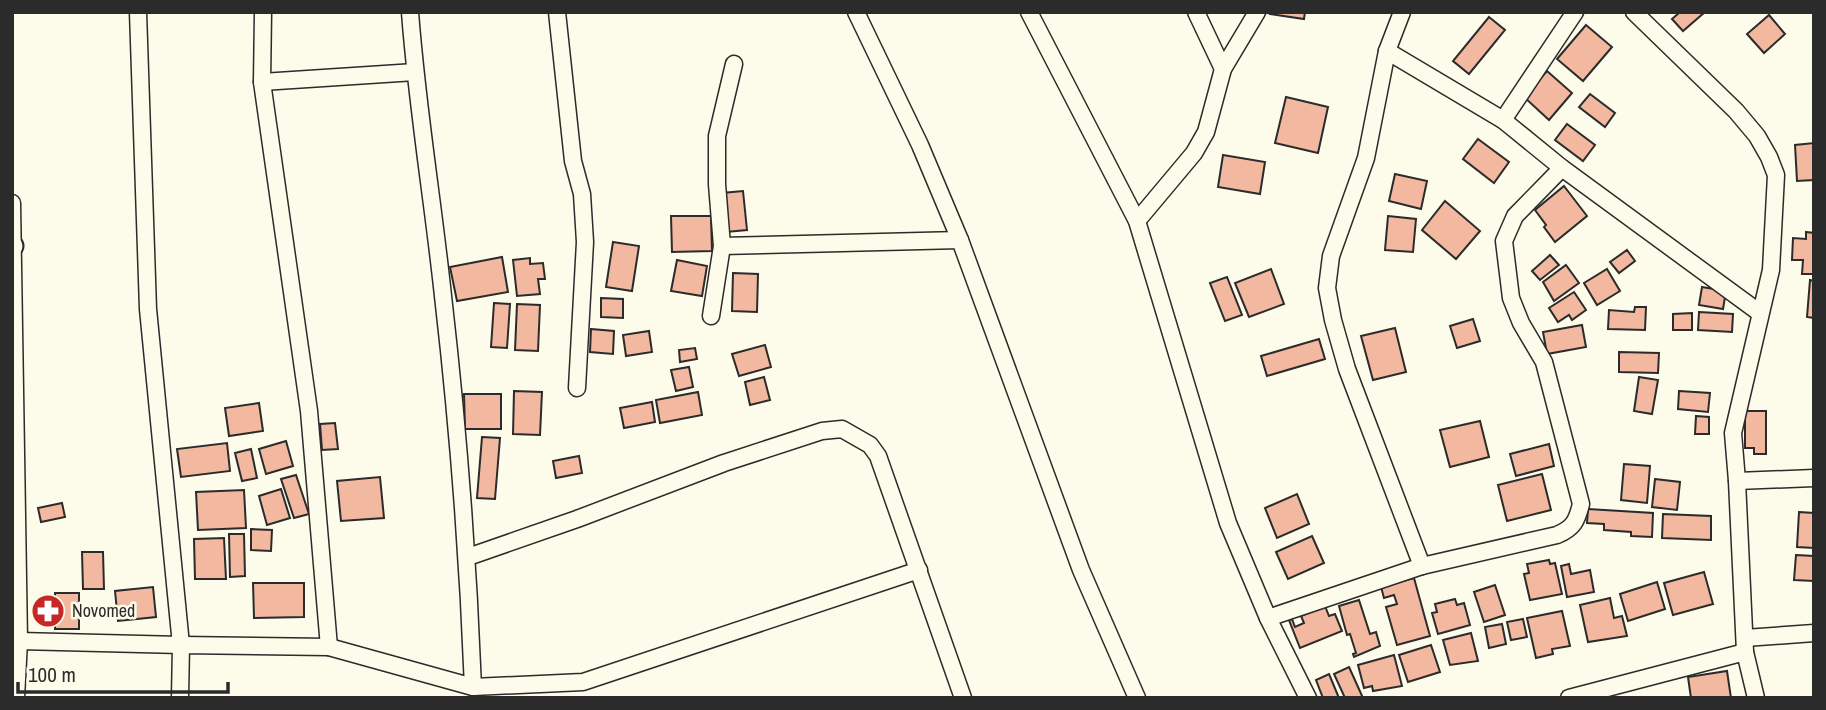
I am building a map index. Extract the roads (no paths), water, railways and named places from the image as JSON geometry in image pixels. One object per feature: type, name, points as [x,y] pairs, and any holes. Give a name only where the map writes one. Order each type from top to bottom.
[{"type":"street","points":[[138,12],[148,309],[181,645],[180,698]]},
{"type":"street","points":[[263,12],[262,82],[309,411],[329,647]]},
{"type":"street","points":[[410,12],[443,296],[468,557],[474,687]]},
{"type":"street","points":[[557,12],[573,161],[582,194],[585,242],[577,388]]},
{"type":"street","points":[[856,12],[920,145],[960,240],[1081,570],[1138,698]]},
{"type":"street","points":[[1029,12],[1137,221],[1228,523],[1268,618],[1308,698]]},
{"type":"street","points":[[1196,12],[1223,69]]},
{"type":"street","points":[[1137,221],[1200,143],[1206,132],[1223,69],[1257,12]]},
{"type":"street","points":[[1402,12],[1387,51],[1366,158],[1331,256],[1327,288],[1347,369],[1422,566]]},
{"type":"street","points":[[1503,120],[1576,12]]},
{"type":"street","points":[[1634,12],[1736,111],[1756,136],[1776,175],[1771,270],[1733,433],[1745,645],[1756,698]]},
{"type":"street","points":[[1387,51],[1503,120],[1562,168],[1760,313]]},
{"type":"street","points":[[711,316],[722,246],[717,184],[717,136],[734,64]]},
{"type":"street","points":[[262,82],[415,72]]},
{"type":"street","points":[[1268,618],[1422,566],[1557,535],[1570,530],[1577,520],[1581,504],[1556,401],[1544,362],[1521,323],[1511,298],[1504,241],[1515,216],[1562,168]]},
{"type":"street","points":[[12,202],[19,641],[16,698]]},
{"type":"street","points":[[722,246],[960,240]]},
{"type":"street","points":[[468,557],[576,520],[754,453],[822,431],[842,429],[870,445],[878,456],[963,698]]},
{"type":"street","points":[[1737,481],[1814,478]]},
{"type":"street","points":[[19,641],[329,647],[474,687],[583,682],[919,570]]},
{"type":"street","points":[[1569,698],[1745,645],[1814,634]]},
{"type":"place","name":"Novomed","points":[[48,611]]}]
